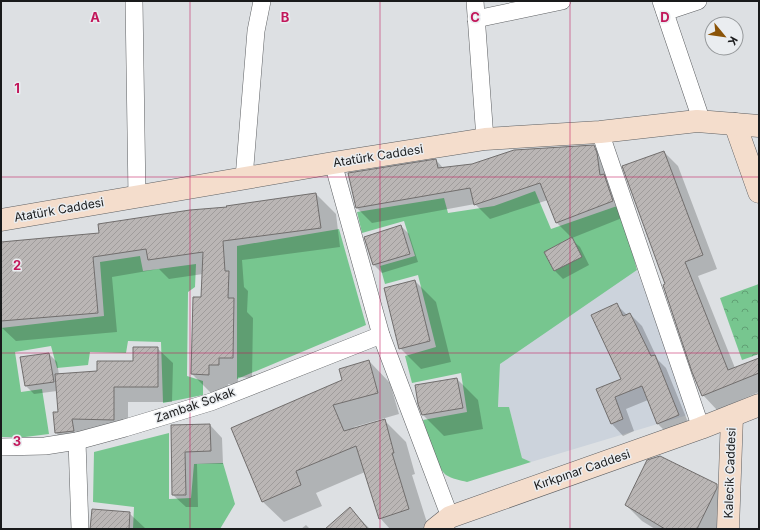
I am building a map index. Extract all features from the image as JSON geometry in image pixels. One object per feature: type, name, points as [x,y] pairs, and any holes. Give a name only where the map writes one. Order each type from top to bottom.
[{"type":"main road","name":"Atatürk Caddesi","points":[[1,220],[333,163],[485,139],[600,132],[702,122],[759,126]]},
{"type":"main road","points":[[735,124],[759,192]]},
{"type":"main road","name":"Kırkpınar Caddesi","points":[[443,523],[701,428],[759,405]]},
{"type":"main road","name":"Kalecik Caddesi","points":[[728,529],[732,416]]},
{"type":"street","points":[[134,1],[137,197]]},
{"type":"street","points":[[244,178],[256,31],[262,1]]},
{"type":"street","points":[[475,1],[485,139]]},
{"type":"street","points":[[476,19],[562,1]]},
{"type":"street","points":[[698,1],[663,7],[702,122]]},
{"type":"street","points":[[600,132],[701,428]]},
{"type":"street","points":[[333,163],[381,335],[443,523]]},
{"type":"street","name":"Zambak Sokak","points":[[1,447],[46,446],[77,441],[125,428],[211,402],[381,335]]},
{"type":"street","points":[[77,441],[80,529]]},
{"type":"shaded area","points":[[637,270],[691,414],[531,462],[522,458],[509,408],[498,408],[500,364],[580,305]]},
{"type":"green space","points":[[535,191],[551,229],[620,205],[637,270],[500,364],[498,407],[509,407],[522,458],[531,462],[467,482],[451,478],[442,471],[439,465],[432,449],[423,420],[467,412],[461,373],[412,383],[405,356],[436,347],[418,275],[385,284],[380,266],[415,256],[404,221],[362,233],[357,212],[444,198],[448,213],[494,206]]},
{"type":"green space","points":[[339,229],[366,325],[237,379],[237,246]]},
{"type":"green space","points":[[140,256],[143,271],[196,264],[195,287],[188,292],[187,376],[203,381],[203,395],[163,403],[161,342],[128,341],[126,353],[90,352],[88,365],[57,368],[51,346],[15,352],[21,392],[42,389],[49,434],[25,437],[1,437],[1,328],[104,316],[100,262]]},
{"type":"green space","points":[[759,284],[759,354],[742,360],[720,298]]},
{"type":"green space","points":[[169,433],[169,499],[191,498],[194,464],[223,463],[235,504],[220,529],[133,529],[134,507],[93,502],[94,452]]},
{"type":"building","points":[[594,145],[597,153],[600,175],[604,174],[613,201],[556,223],[540,183],[474,205],[470,188],[356,208],[348,173],[436,159],[438,168],[472,164],[514,150]]},
{"type":"building","points":[[664,151],[703,255],[685,262],[728,370],[759,358],[759,373],[702,396],[692,372],[663,285],[665,284],[622,166]]},
{"type":"building","points":[[316,193],[321,228],[223,241],[225,271],[229,271],[228,298],[234,298],[233,358],[219,358],[219,365],[209,365],[209,375],[191,374],[193,297],[201,297],[203,252],[148,260],[146,249],[93,257],[98,313],[1,321],[1,242],[99,233],[98,224],[190,210],[227,207],[226,206]]},
{"type":"building","points":[[401,225],[410,254],[373,265],[364,237]]},
{"type":"building","points":[[572,237],[582,257],[554,271],[544,252]]},
{"type":"building","points":[[415,280],[430,341],[399,349],[384,288]]},
{"type":"building","points":[[617,303],[623,316],[630,313],[651,356],[655,355],[679,415],[657,424],[642,386],[615,397],[623,419],[611,424],[596,389],[621,379],[591,315]]},
{"type":"building","points":[[133,347],[158,347],[158,387],[114,387],[114,420],[72,419],[74,431],[55,433],[53,412],[58,412],[55,374],[97,371],[97,361],[133,361]]},
{"type":"building","points":[[49,353],[54,382],[25,386],[20,357]]},
{"type":"building","points":[[369,360],[378,393],[333,405],[344,431],[385,419],[394,453],[392,453],[409,509],[379,519],[356,446],[296,471],[301,485],[262,502],[231,428],[342,380],[339,369]]},
{"type":"building","points":[[457,378],[463,408],[422,415],[418,404],[415,385]]},
{"type":"building","points":[[210,424],[211,451],[185,452],[186,495],[172,495],[171,425]]},
{"type":"building","points":[[660,456],[717,484],[717,488],[697,529],[665,529],[625,505],[647,460]]},
{"type":"building","points":[[350,507],[368,529],[325,529]]},
{"type":"building","points":[[92,509],[130,512],[129,529],[90,529]]}]
